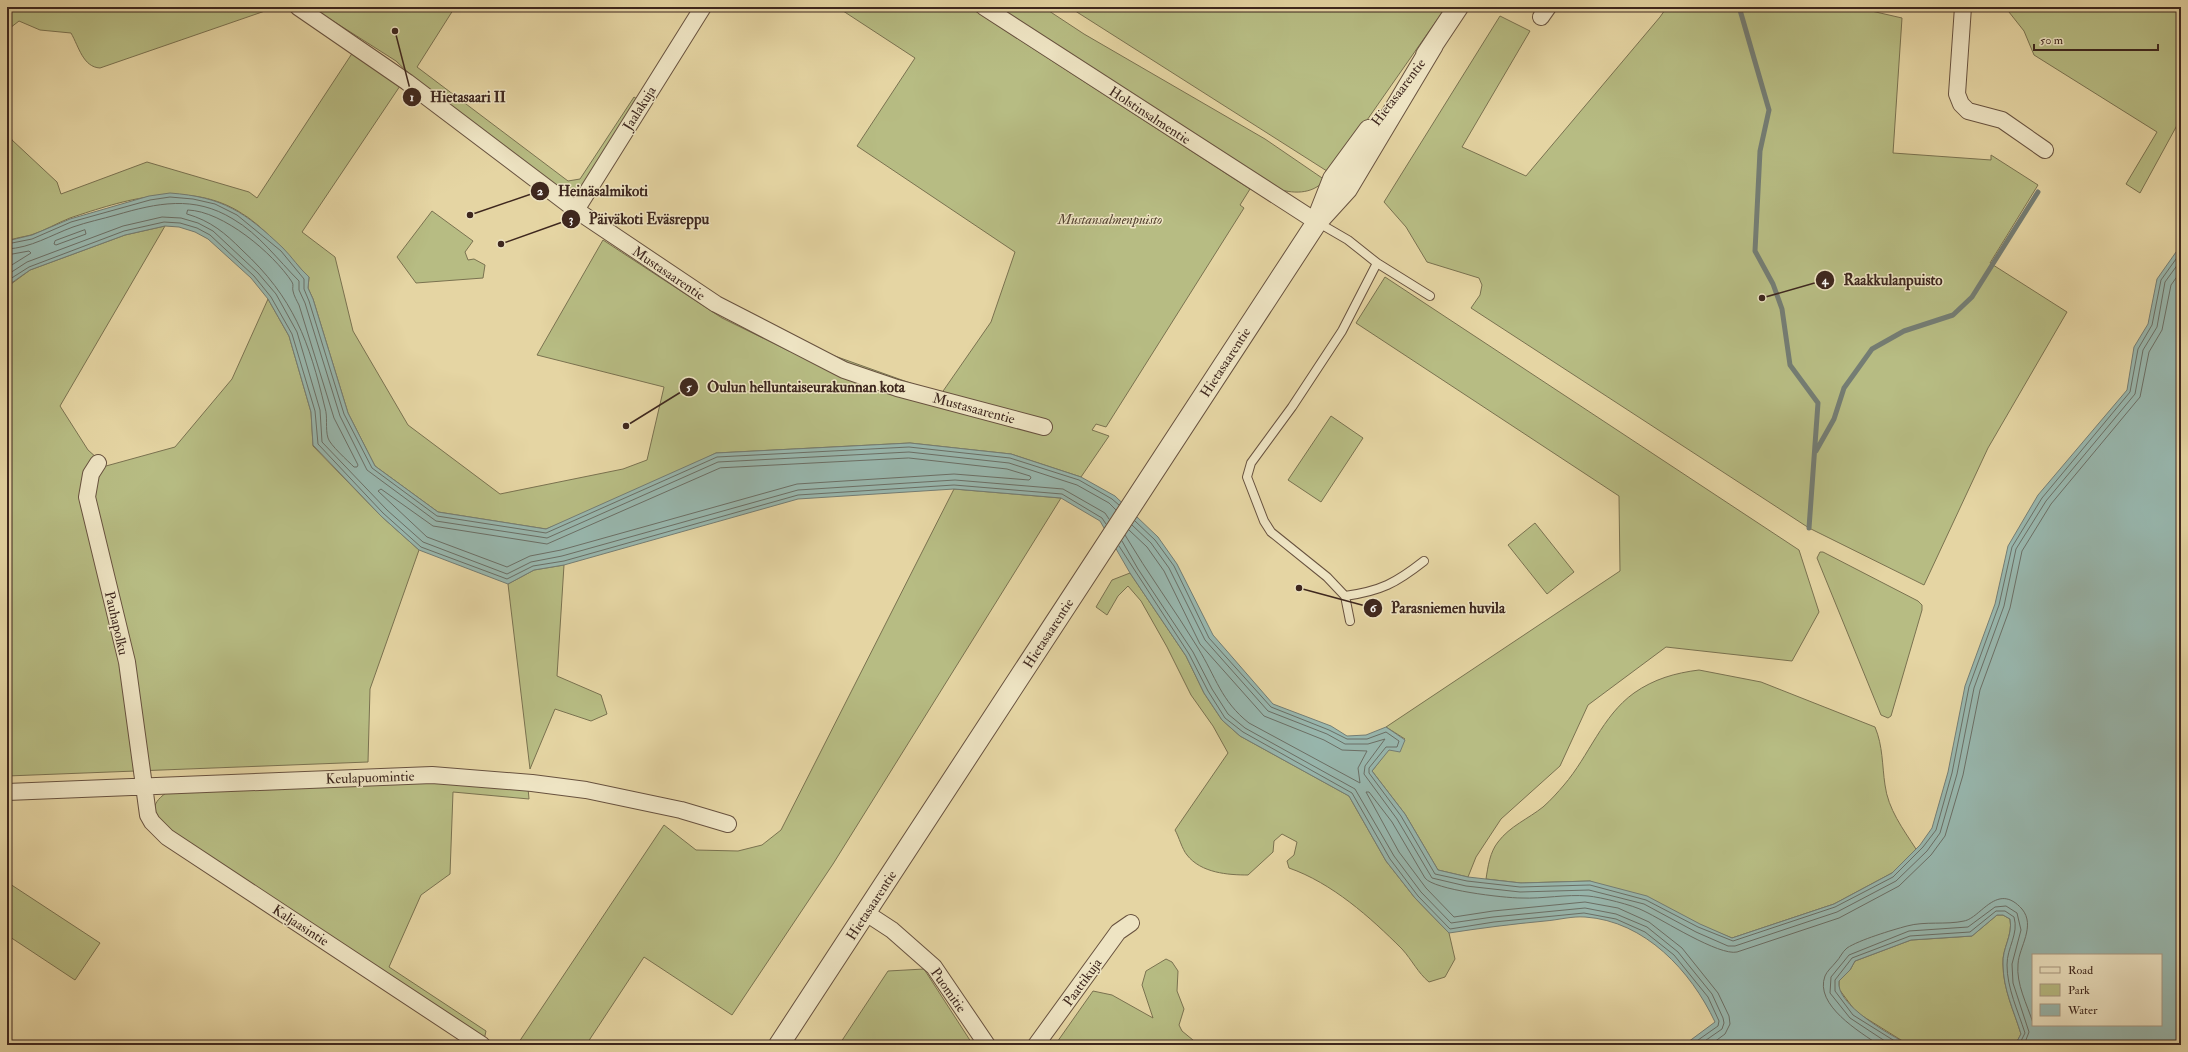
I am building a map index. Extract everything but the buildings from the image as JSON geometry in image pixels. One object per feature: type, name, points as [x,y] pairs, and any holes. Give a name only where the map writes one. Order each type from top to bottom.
[{"type":"street","name":"Mustasaarentie","points":[[298,7],[407,82],[576,210],[716,304],[844,370],[897,388],[1044,427]]},
{"type":"street","name":"Jaalakuja","points":[[576,210],[703,7]]},
{"type":"street","name":"Holstinsalmentie","points":[[984,7],[1317,222]]},
{"type":"street","name":"Hietasaarentie","points":[[778,1045],[866,913],[1317,222],[1347,189],[1433,45],[1458,7]]},
{"type":"street","points":[[1963,7],[1958,94],[1961,104],[1968,111],[2002,120],[2045,150]]},
{"type":"street","name":"Pauhapolku","points":[[98,462],[91,474],[87,497],[127,662],[144,787]]},
{"type":"street","name":"Keulapuomintie","points":[[7,792],[432,775],[532,783],[586,790],[681,810],[728,824]]},
{"type":"street","name":"Kaljaasintie","points":[[144,787],[148,815],[152,822],[166,837],[482,1045]]},
{"type":"street","name":"Puomitie","points":[[866,913],[892,930],[934,967],[987,1045]]},
{"type":"street","name":"Paattikuja","points":[[1036,1045],[1118,932],[1132,923]]},
{"type":"lane","points":[[1317,222],[1348,240],[1377,262],[1430,296]]},
{"type":"lane","points":[[1350,621],[1345,596],[1327,577],[1271,532],[1264,521],[1247,477],[1251,463],[1292,407],[1342,331],[1377,262]]},
{"type":"lane","points":[[1345,596],[1370,593],[1401,579],[1424,562]]},
{"type":"green space","points":[[7,7],[269,7],[265,11],[100,68],[94,67],[85,60],[71,33],[40,30],[19,21],[10,28],[7,39]]},
{"type":"green space","points":[[311,7],[455,7],[417,67],[568,181],[580,179],[634,97],[637,99],[581,188],[572,192],[555,188],[412,76],[396,61]]},
{"type":"green space","name":"Mustansalmenpuisto","points":[[837,7],[969,7],[1250,189],[1240,205],[1244,208],[1106,427],[1096,424],[1092,430],[1109,436],[1081,477],[1011,454],[910,443],[716,453],[640,492],[546,529],[438,512],[375,466],[348,413],[313,299],[308,288],[309,277],[267,233],[238,211],[218,202],[197,196],[154,196],[91,211],[70,218],[31,235],[7,241],[7,125],[12,140],[57,182],[61,194],[147,162],[249,192],[257,198],[353,52],[400,86],[302,232],[335,257],[353,331],[408,425],[500,494],[623,469],[647,460],[664,387],[537,355],[603,240],[722,318],[789,351],[796,340],[804,345],[941,394],[991,322],[1015,252],[857,146],[915,58]]},
{"type":"green space","points":[[997,7],[1043,7],[1084,34],[1265,139],[1325,180],[1320,185],[1308,191],[1302,192],[1275,188]]},
{"type":"green space","points":[[1069,7],[1446,7],[1330,173]]},
{"type":"green space","points":[[1667,7],[1854,7],[1902,18],[1893,153],[1991,160],[1991,155],[2038,185],[1990,263],[2067,312],[1988,448],[1924,585],[1809,528],[1471,308],[1480,295],[1482,285],[1479,278],[1427,262],[1406,227],[1384,202],[1500,16],[1530,31],[1462,147],[1526,176]]},
{"type":"green space","points":[[2005,7],[2181,7],[2181,118],[2140,193],[2126,184],[2157,132],[2034,55],[2024,31]]},
{"type":"green space","points":[[432,211],[473,241],[465,252],[468,260],[474,259],[485,265],[483,278],[416,283],[397,257]]},
{"type":"green space","points":[[165,226],[60,406],[88,450],[106,466],[175,447],[232,379],[268,299],[289,336],[311,412],[313,446],[381,516],[419,550],[370,689],[368,762],[7,776],[7,287],[30,270],[125,235]]},
{"type":"green space","points":[[1385,277],[1799,550],[1819,612],[1792,661],[1666,647],[1588,705],[1560,766],[1501,819],[1476,857],[1468,877],[1438,870],[1405,814],[1372,771],[1389,749],[1405,739],[1386,727],[1620,571],[1619,496],[1356,323]]},
{"type":"green space","points":[[1331,416],[1363,438],[1321,502],[1288,480]]},
{"type":"green space","points":[[954,489],[1061,498],[833,864],[732,1015],[644,957],[586,1045],[517,1045],[664,825],[696,850],[738,851],[762,845],[781,830]]},
{"type":"green space","points":[[1535,523],[1574,572],[1547,594],[1508,545]]},
{"type":"green space","points":[[1820,552],[1823,552],[1918,601],[1922,605],[1922,610],[1891,716],[1888,718],[1881,715],[1817,558]]},
{"type":"green space","points":[[564,565],[557,676],[601,695],[607,714],[591,721],[555,709],[530,769],[508,584],[534,570]]},
{"type":"green space","points":[[1130,573],[1186,656],[1204,693],[1222,720],[1240,736],[1349,796],[1386,861],[1415,898],[1449,933],[1455,959],[1445,977],[1429,982],[1402,949],[1364,913],[1320,882],[1289,868],[1287,861],[1294,855],[1297,842],[1282,834],[1274,841],[1273,852],[1248,875],[1215,872],[1200,866],[1187,855],[1175,830],[1228,753],[1213,726],[1191,695],[1167,647],[1141,601],[1128,586],[1118,596],[1107,615],[1096,607],[1112,580]]},
{"type":"green space","points":[[1699,670],[1761,682],[1875,727],[1881,748],[1885,785],[1889,802],[1916,849],[1892,873],[1834,904],[1732,938],[1590,881],[1521,883],[1486,879],[1491,855],[1498,842],[1508,831],[1543,807],[1557,793],[1573,774],[1604,725],[1623,702],[1634,693],[1657,680]]},
{"type":"green space","points":[[437,782],[528,788],[529,799],[453,792],[450,874],[421,895],[389,967],[486,1031],[484,1040],[164,829],[157,819],[154,810],[157,802],[166,793]]},
{"type":"green space","points":[[7,882],[100,943],[75,980],[7,935]]},
{"type":"green space","points":[[1997,915],[2003,915],[2010,919],[2011,925],[2003,958],[2003,973],[2009,1000],[2021,1034],[2015,1045],[1909,1045],[1856,1012],[1839,989],[1839,981],[1850,970],[1855,961],[1911,940],[1972,936]]},
{"type":"green space","points":[[1166,959],[1172,962],[1178,971],[1177,991],[1184,1009],[1179,1025],[1182,1031],[1199,1045],[1055,1045],[1093,991],[1112,995],[1153,1018],[1142,985],[1146,971]]},
{"type":"green space","points":[[924,969],[973,1045],[839,1045],[888,971]]},
{"type":"water","points":[[170,193],[205,198],[219,203],[232,208],[257,225],[286,251],[309,277],[308,288],[313,299],[348,413],[375,466],[438,512],[546,529],[716,453],[910,443],[1011,454],[1081,477],[1115,496],[1158,537],[1177,564],[1213,635],[1273,704],[1331,726],[1347,736],[1366,735],[1386,727],[1405,740],[1400,752],[1389,750],[1372,771],[1405,814],[1438,870],[1468,877],[1521,883],[1590,881],[1647,896],[1700,924],[1732,938],[1834,904],[1892,873],[1920,845],[1932,828],[1948,772],[1965,686],[1995,604],[2008,546],[2038,495],[2127,390],[2134,347],[2148,324],[2157,279],[2181,245],[2181,1045],[2015,1045],[2021,1034],[2009,1000],[2003,973],[2003,958],[2011,925],[2010,919],[2003,915],[1997,915],[1972,936],[1911,940],[1855,961],[1850,970],[1839,981],[1840,990],[1846,1000],[1855,1009],[1878,1027],[1909,1045],[1684,1045],[1715,1022],[1705,1003],[1679,967],[1664,952],[1627,928],[1607,921],[1580,917],[1449,933],[1415,898],[1386,861],[1349,796],[1240,736],[1222,720],[1204,693],[1186,656],[1130,573],[1100,521],[1061,498],[954,489],[798,499],[564,565],[534,570],[508,584],[419,550],[381,516],[313,445],[311,412],[289,336],[268,299],[251,278],[208,239],[195,232],[179,227],[165,226],[125,235],[30,270],[7,286],[7,241],[32,235],[70,219],[149,196]]},
{"type":"waterway","points":[[1740,10],[1769,110],[1760,151],[1755,251],[1773,284],[1782,309],[1790,365],[1818,403],[1809,528]]},
{"type":"waterway","points":[[1816,451],[1834,419],[1844,388],[1872,349],[1904,331],[1953,315],[1972,297],[2038,192]]},
{"type":"place","name":"Hietasaari II","points":[[395,31]]},
{"type":"place","name":"Heinäsalmikoti","points":[[470,215]]},
{"type":"place","name":"Päiväkoti Eväsreppu","points":[[501,244]]},
{"type":"place","name":"Raakkulanpuisto","points":[[1762,298]]},
{"type":"place","name":"Oulun helluntaiseurakunnan kota","points":[[626,426]]},
{"type":"place","name":"Parasniemen huvila","points":[[1299,588]]}]
